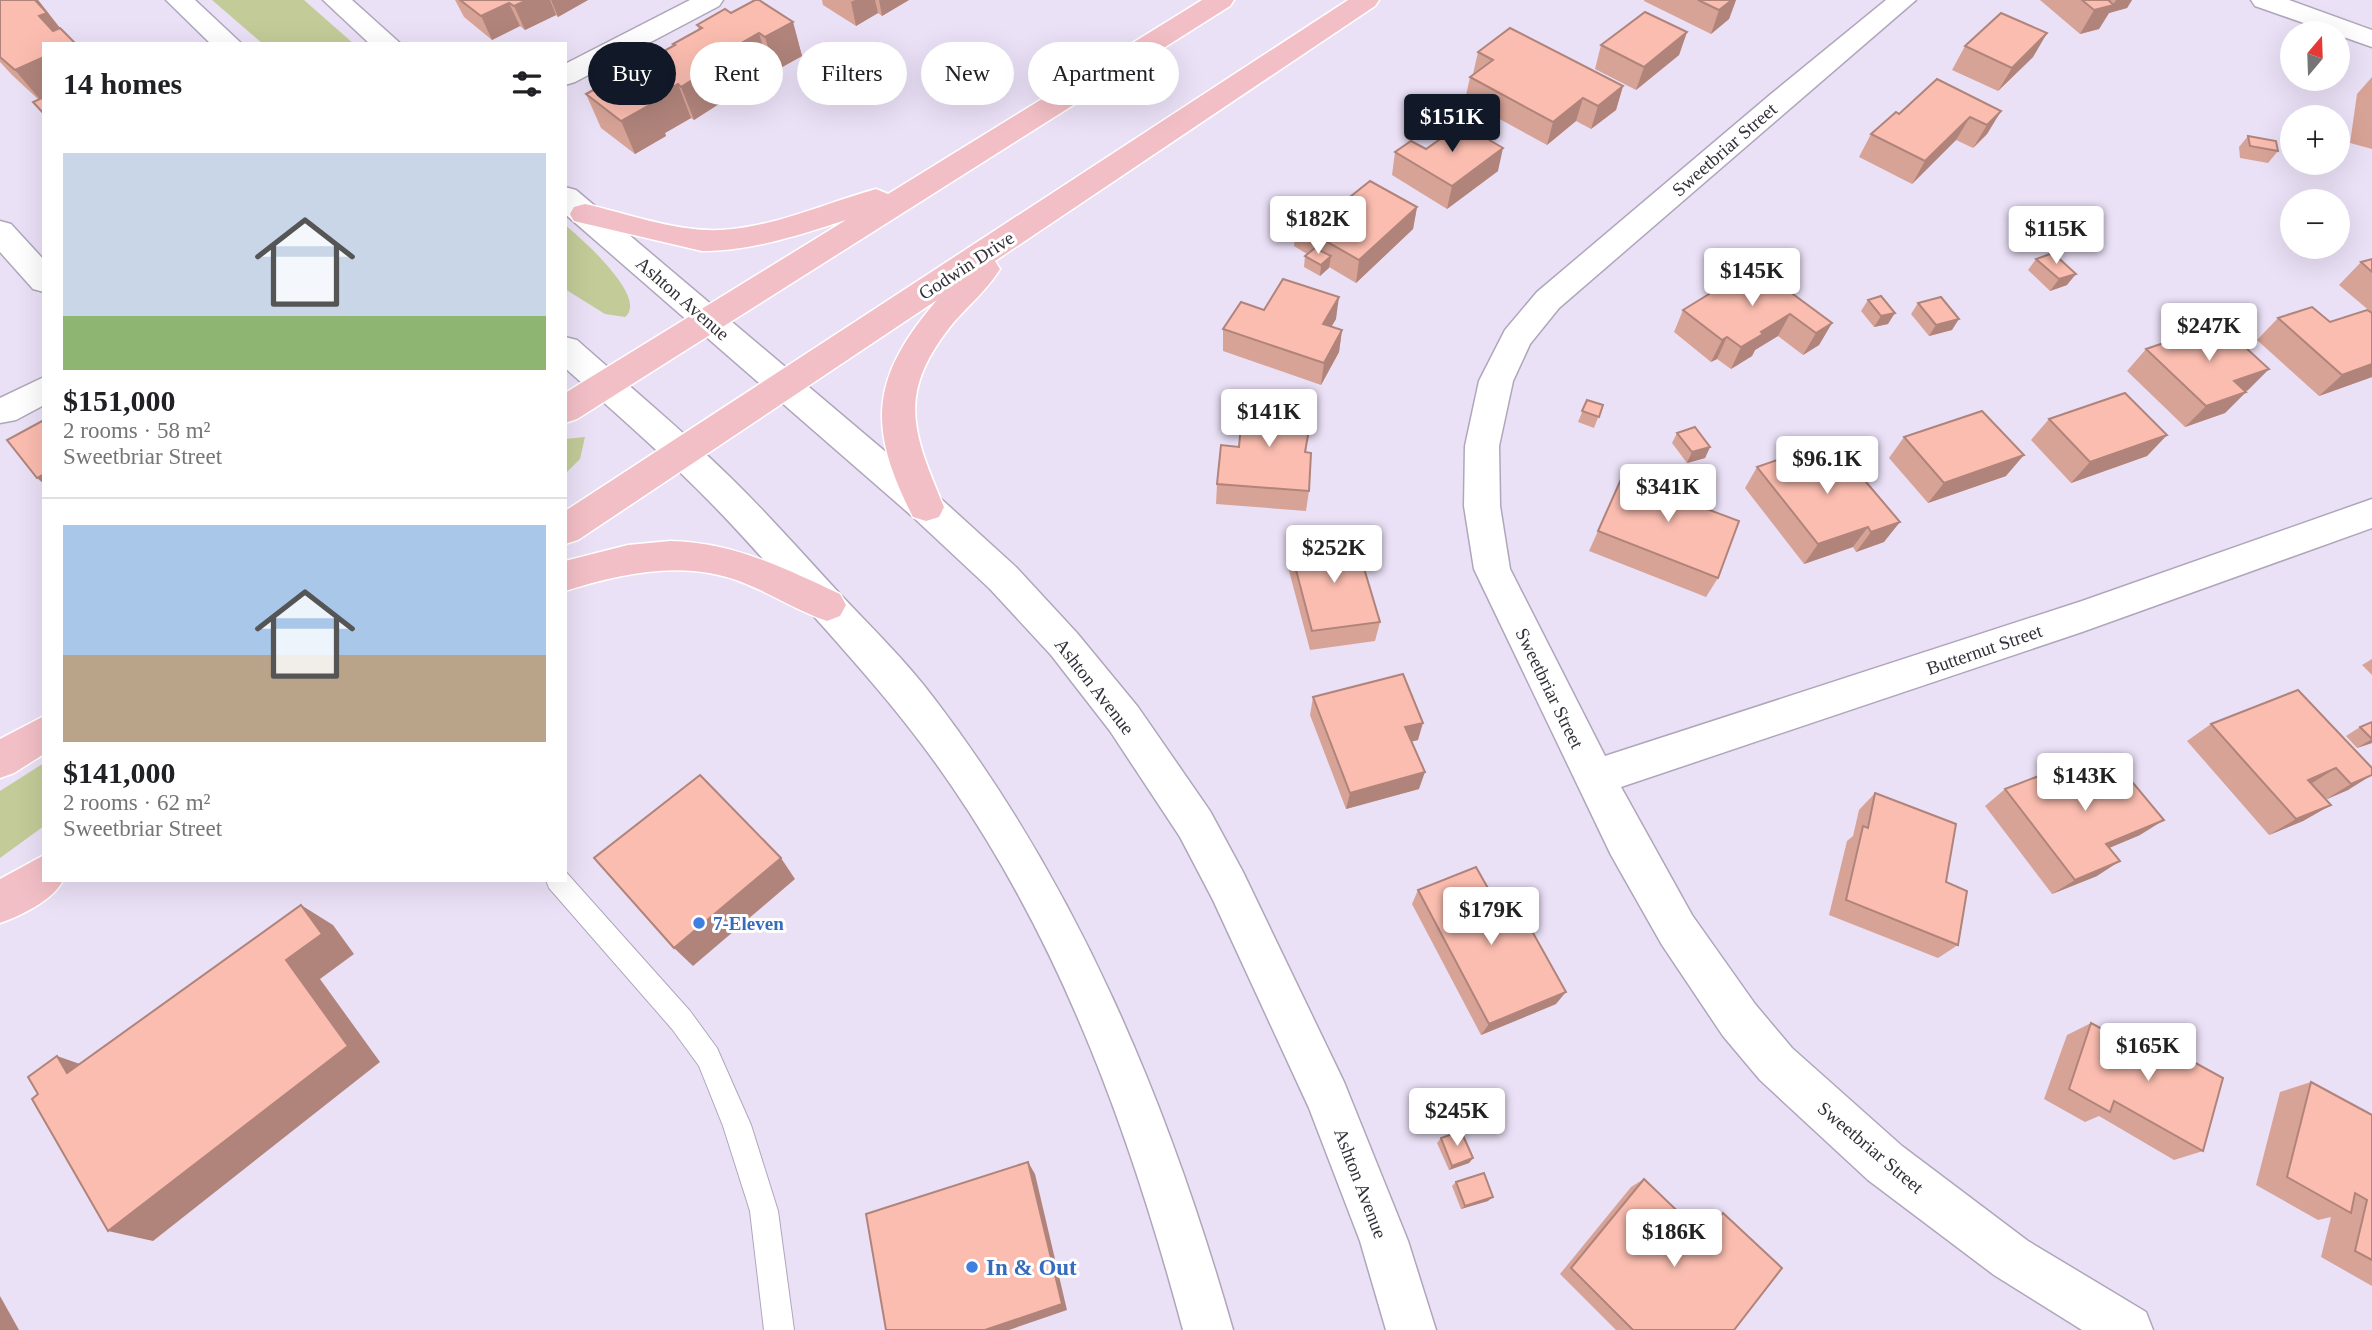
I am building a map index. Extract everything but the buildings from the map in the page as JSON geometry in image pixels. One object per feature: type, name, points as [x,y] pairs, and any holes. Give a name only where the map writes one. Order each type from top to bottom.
[{"type":"main road","points":[[567,409],[1221,0]]},
{"type":"main road","name":"Godwin Drive","points":[[567,529],[1366,0]]},
{"type":"main road","points":[[575,206],[703,240],[735,239],[817,219],[895,193],[956,167]]},
{"type":"main road","points":[[926,508],[897,421],[901,387],[916,352],[958,295],[1028,224]]},
{"type":"main road","points":[[567,575],[654,555],[698,556],[734,564],[827,605]]},
{"type":"main road","points":[[0,760],[42,734]]},
{"type":"main road","points":[[0,904],[42,876]]},
{"type":"street","points":[[179,0],[226,42]]},
{"type":"street","points":[[336,0],[385,42]]},
{"type":"street","points":[[567,75],[710,0]]},
{"type":"street","name":"Sweetbriar Street","points":[[1903,0],[1781,100],[1548,300],[1517,338],[1496,381],[1482,446],[1482,506],[1492,569],[1626,841],[1676,930],[1739,1020],[1776,1063],[1885,1163],[2011,1258],[2129,1330]]},
{"type":"street","points":[[2264,0],[2372,39]]},
{"type":"street","name":"Ashton Avenue","points":[[575,206],[926,508],[1003,578],[1064,645],[1124,719],[1195,824],[1228,886],[1328,1098],[1384,1241],[1411,1330]]},
{"type":"street","points":[[0,232],[42,279]]},
{"type":"street","points":[[567,351],[681,453],[768,538],[918,706],[993,814],[1032,880],[1124,1070],[1192,1264],[1208,1330]]},
{"type":"street","points":[[4,411],[42,391]]},
{"type":"street","name":"Butternut Street","points":[[1594,778],[1952,661],[2372,513]]},
{"type":"lane","points":[[560,882],[681,1020],[708,1057],[737,1125],[764,1211],[779,1330]]},
{"type":"green space","points":[[212,0],[304,0],[352,42],[261,42]]},
{"type":"green space","points":[[567,227],[610,269],[628,296],[630,308],[625,317],[605,314],[567,290]]},
{"type":"green space","points":[[585,437],[580,459],[567,472],[567,439]]},
{"type":"green space","points":[[42,764],[42,827],[0,858],[0,791]]},
{"type":"place","name":"7-Eleven","points":[[699,923]]},
{"type":"place","name":"In & Out","points":[[972,1267]]}]
